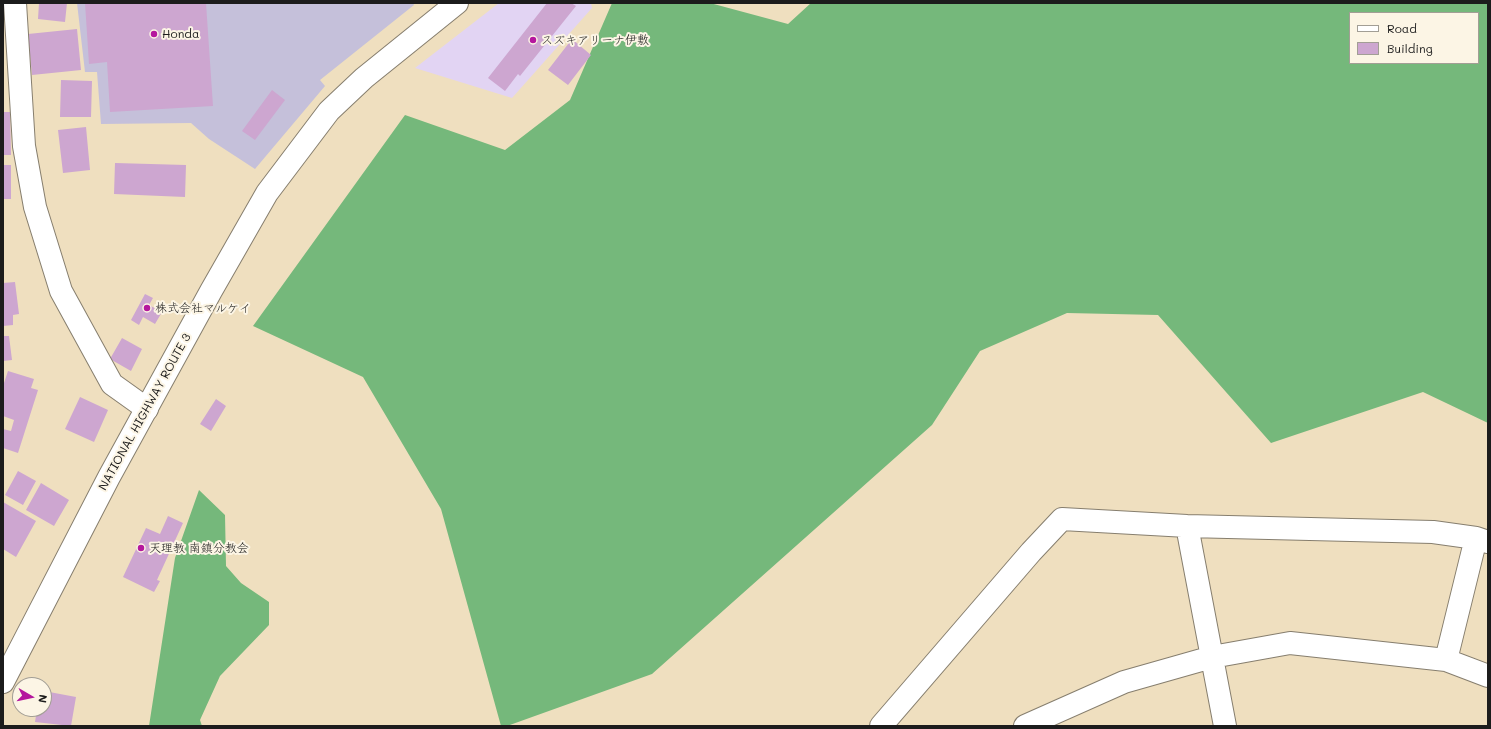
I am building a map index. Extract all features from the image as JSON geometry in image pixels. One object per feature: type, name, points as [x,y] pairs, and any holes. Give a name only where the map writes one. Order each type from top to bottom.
[{"type":"main road","points":[[14,3],[24,146],[35,206],[61,291],[112,384],[146,409]]},
{"type":"main road","name":"NATIONAL HIGHWAY ROUTE 3","points":[[3,682],[109,477],[267,193],[329,111],[364,78],[457,3]]},
{"type":"main road","points":[[882,726],[1031,552],[1062,520],[1187,526],[1433,532],[1482,540],[1446,660]]},
{"type":"main road","points":[[1187,526],[1225,726]]},
{"type":"main road","points":[[1025,726],[1124,682],[1212,657],[1290,643],[1446,660],[1488,676]]},
{"type":"shaded area","points":[[77,3],[413,3],[414,5],[320,80],[325,86],[255,169],[209,139],[191,123],[101,124],[97,72],[85,72]]},
{"type":"shaded area","points":[[499,3],[591,3],[592,8],[512,98],[415,68]]},
{"type":"green space","points":[[612,3],[710,3],[788,24],[811,3],[1488,3],[1488,423],[1423,392],[1271,443],[1158,315],[1067,313],[980,351],[932,425],[652,674],[507,726],[501,726],[441,509],[363,377],[253,326],[405,115],[505,150],[570,100]]},
{"type":"green space","points":[[199,490],[225,515],[226,566],[241,583],[269,602],[269,625],[220,676],[200,720],[202,726],[149,726],[175,558]]},
{"type":"building","points":[[39,3],[67,3],[65,22],[38,19]]},
{"type":"building","points":[[85,3],[206,3],[213,106],[110,112],[107,62],[89,64]]},
{"type":"building","name":"スズキアリーナ伊敷","points":[[547,3],[571,3],[576,6],[520,76],[518,74],[505,91],[488,78]]},
{"type":"building","points":[[77,29],[81,70],[32,75],[28,34]]},
{"type":"building","points":[[572,39],[591,55],[568,85],[548,70]]},
{"type":"building","points":[[61,80],[92,81],[91,117],[60,117]]},
{"type":"building","points":[[272,90],[285,100],[255,140],[242,131]]},
{"type":"building","points":[[3,112],[10,112],[11,155],[3,155]]},
{"type":"building","points":[[86,127],[90,170],[63,173],[58,130]]},
{"type":"building","points":[[115,163],[186,165],[185,197],[114,194]]},
{"type":"building","points":[[3,165],[11,165],[11,199],[3,199]]},
{"type":"building","points":[[15,282],[19,314],[13,315],[13,325],[3,326],[3,283]]},
{"type":"building","name":"株式会社マルケイ","points":[[145,294],[153,298],[149,305],[162,312],[155,324],[143,317],[139,325],[131,320]]},
{"type":"building","points":[[3,336],[9,336],[12,360],[3,361]]},
{"type":"building","points":[[122,338],[142,349],[131,371],[110,359]]},
{"type":"building","points":[[8,371],[34,379],[31,388],[38,390],[18,453],[3,448],[3,429],[11,431],[14,420],[3,416],[3,386]]},
{"type":"building","points":[[80,397],[108,410],[94,442],[65,429]]},
{"type":"building","points":[[216,399],[226,406],[211,431],[200,424]]},
{"type":"building","points":[[18,471],[36,481],[23,505],[5,495]]},
{"type":"building","points":[[41,483],[69,500],[54,526],[26,510]]},
{"type":"building","points":[[3,502],[36,521],[16,557],[3,549]]},
{"type":"building","points":[[168,516],[183,523],[157,580],[160,581],[154,592],[123,577],[146,528],[160,534]]},
{"type":"building","points":[[52,692],[76,697],[71,726],[35,722],[36,717],[52,717]]},
{"type":"place","name":"Honda","points":[[154,34]]},
{"type":"place","name":"スズキアリーナ伊敷","points":[[533,40]]},
{"type":"place","name":"株式会社マルケイ","points":[[147,308]]},
{"type":"place","name":"天理教 南鎮分教会","points":[[141,548]]}]
